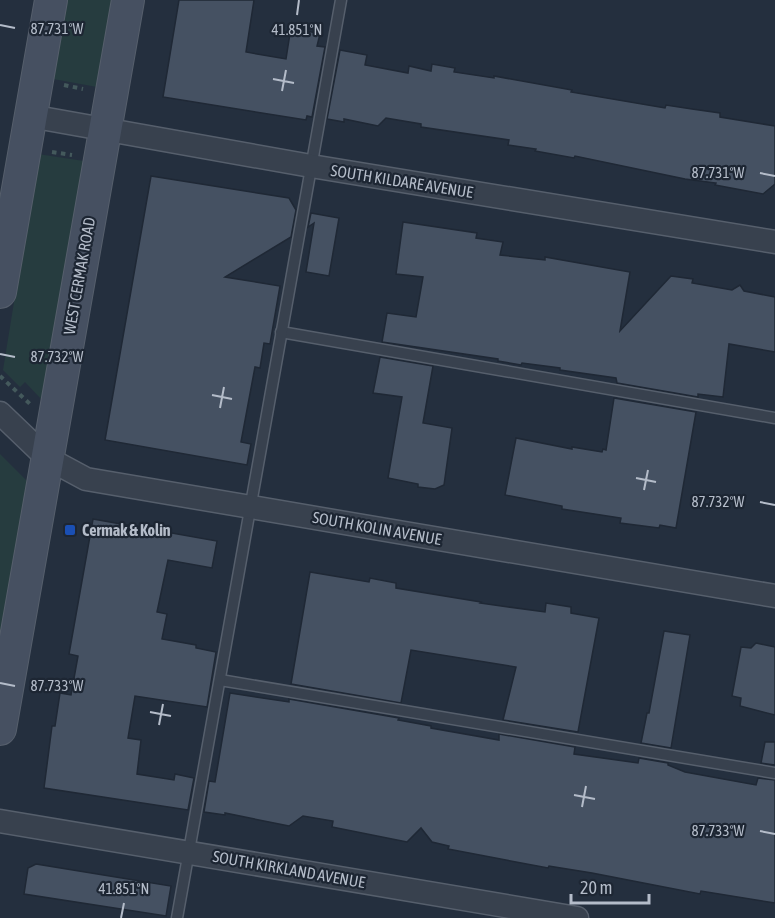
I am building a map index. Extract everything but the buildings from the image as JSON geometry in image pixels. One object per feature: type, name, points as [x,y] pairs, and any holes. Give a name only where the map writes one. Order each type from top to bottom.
[{"type":"main road","points":[[0,292],[51,0]]},
{"type":"main road","name":"WEST CERMAK ROAD","points":[[0,729],[128,0]]},
{"type":"street","name":"SOUTH KILDARE AVENUE","points":[[30,116],[311,166],[775,242]]},
{"type":"street","name":"SOUTH KOLIN AVENUE","points":[[0,413],[47,458],[86,479],[775,596]]},
{"type":"street","name":"SOUTH KIRKLAND AVENUE","points":[[0,821],[578,918]]},
{"type":"lane","points":[[177,918],[341,0]]},
{"type":"lane","points":[[281,332],[775,418]]},
{"type":"lane","points":[[220,680],[775,773]]},
{"type":"path","points":[[63,85],[85,89]]},
{"type":"path","points":[[49,152],[78,156]]},
{"type":"path","points":[[0,376],[31,405]]},
{"type":"green space","points":[[66,0],[112,0],[97,87],[53,79]]},
{"type":"green space","points":[[38,154],[84,161],[42,400],[25,382],[20,387],[3,370]]},
{"type":"green space","points":[[0,454],[28,482],[0,643]]},
{"type":"place","name":"Cermak & Kolin","points":[[70,530]]}]
